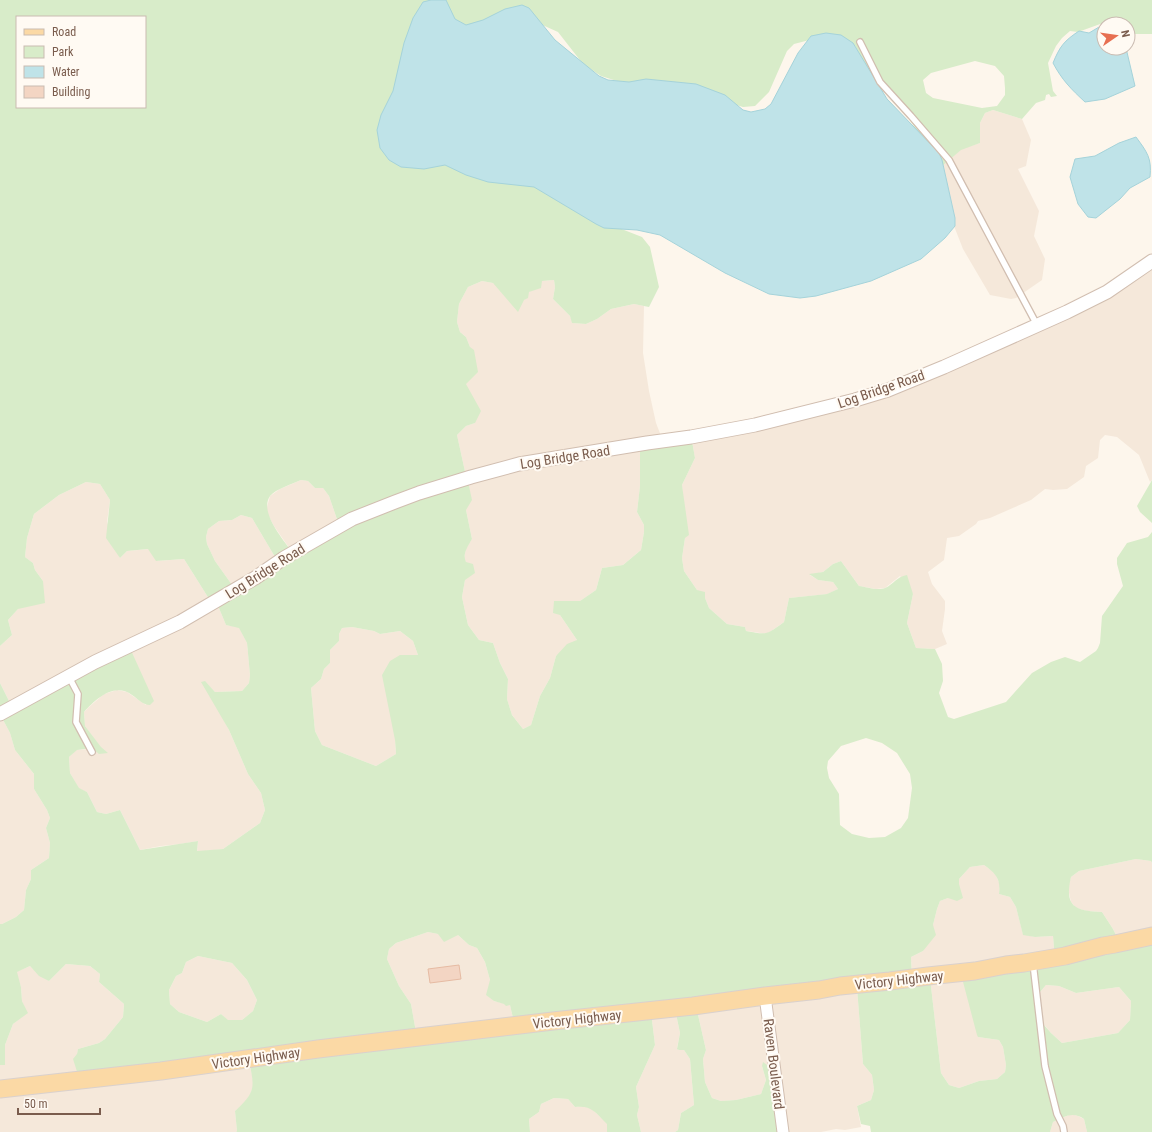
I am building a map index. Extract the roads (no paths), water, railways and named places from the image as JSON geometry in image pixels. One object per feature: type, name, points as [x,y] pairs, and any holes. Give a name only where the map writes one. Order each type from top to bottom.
[{"type":"main road","name":"Victory Highway","points":[[0,1089],[161,1071],[318,1049],[692,1006],[975,971],[1065,956],[1103,946],[1152,936]]},
{"type":"street","name":"Log Bridge Road","points":[[0,714],[95,662],[180,622],[255,578],[284,558],[352,519],[419,493],[471,476],[518,464],[691,437],[755,425],[855,400],[888,390],[944,367],[1067,312],[1107,292],[1152,260]]},
{"type":"street","name":"Raven Boulevard","points":[[765,996],[783,1132]]},
{"type":"lane","points":[[860,42],[880,82],[949,160],[1037,325]]},
{"type":"lane","points":[[68,677],[78,694],[76,722],[92,752]]},
{"type":"lane","points":[[1033,961],[1045,1066],[1057,1114],[1063,1126],[1064,1132]]},
{"type":"water","points":[[431,0],[446,0],[455,19],[466,25],[483,20],[505,9],[522,5],[529,8],[555,40],[599,76],[608,80],[629,82],[646,79],[696,84],[725,95],[743,110],[751,112],[765,109],[771,104],[798,53],[811,36],[826,33],[841,35],[853,43],[887,99],[939,153],[942,160],[955,218],[955,226],[945,238],[921,259],[871,281],[816,296],[800,298],[769,294],[725,273],[660,235],[637,230],[604,228],[534,187],[488,182],[466,175],[445,165],[424,169],[401,167],[389,160],[380,148],[377,130],[381,115],[393,91],[404,43],[413,18],[423,2]]},
{"type":"water","points":[[1096,29],[1096,56],[1128,56],[1135,86],[1105,99],[1085,102],[1067,84],[1053,63],[1060,48],[1070,38],[1079,31],[1089,33]]},
{"type":"water","points":[[1136,137],[1148,156],[1150,177],[1130,188],[1120,199],[1096,218],[1088,217],[1078,204],[1070,177],[1075,159],[1095,156],[1119,143]]}]
